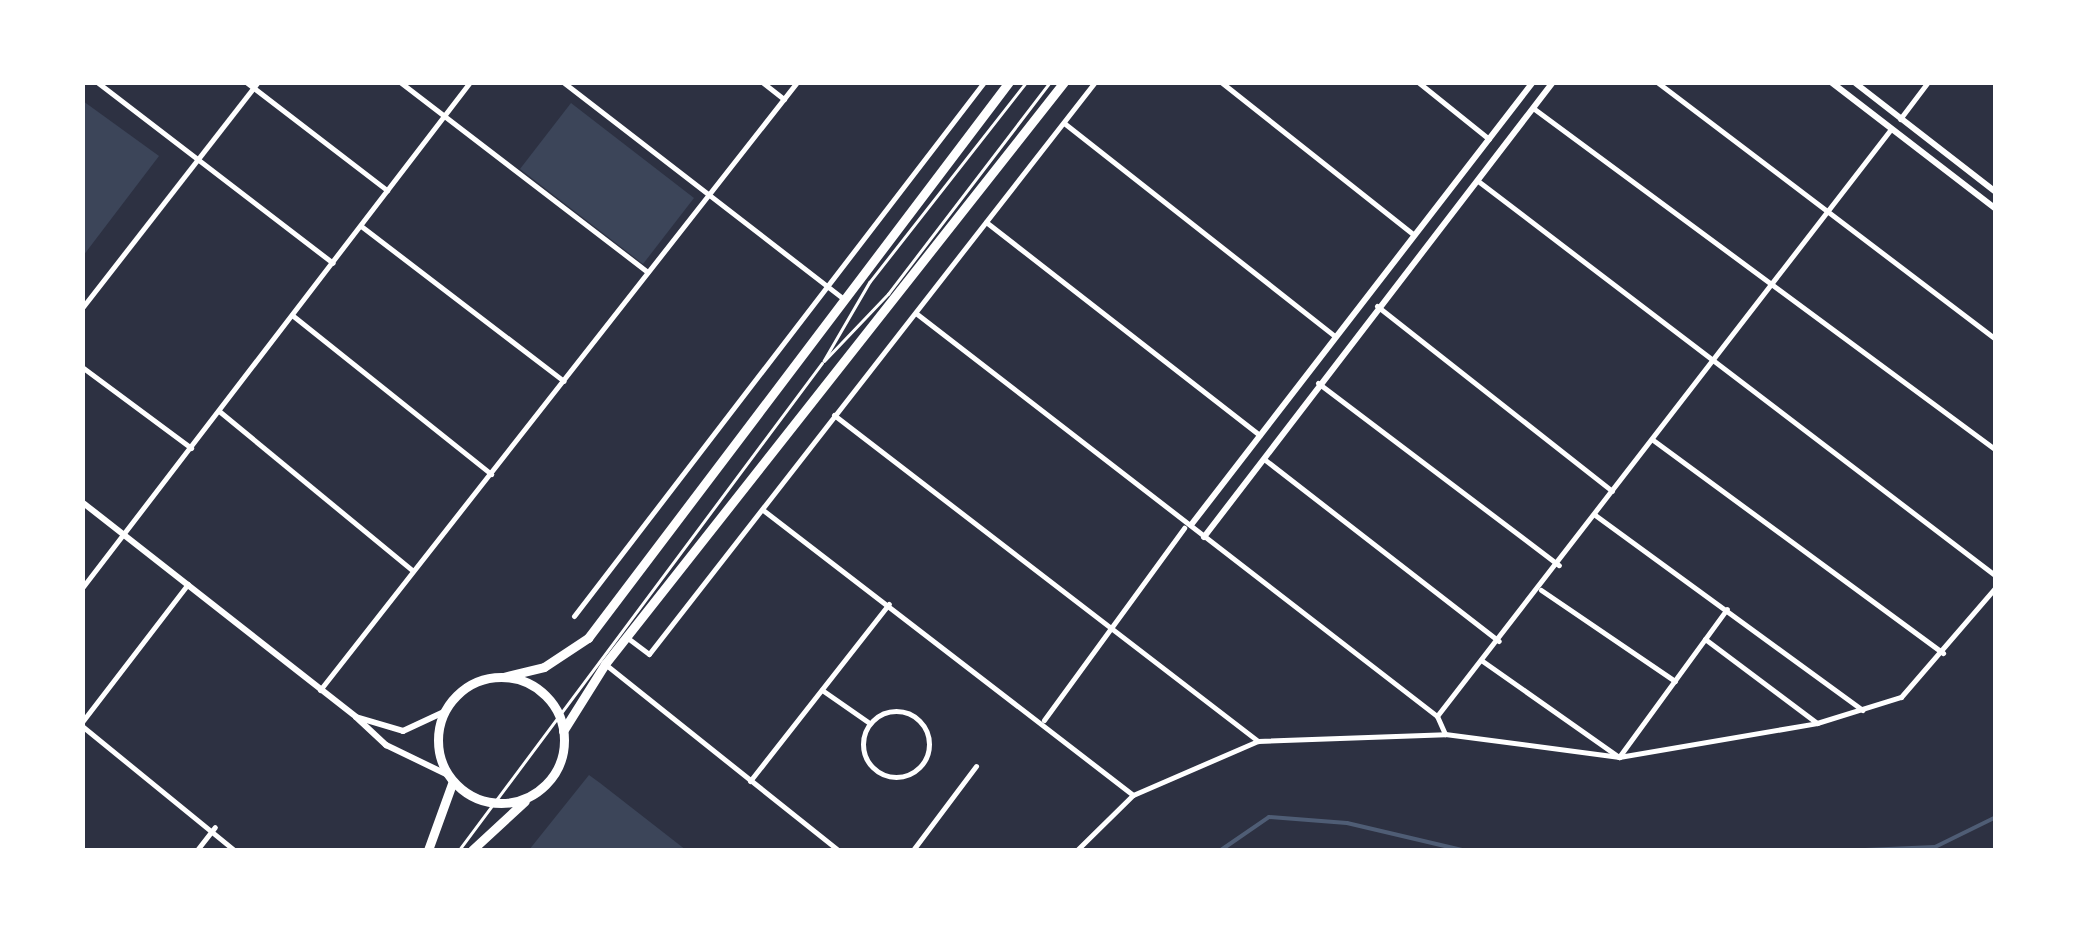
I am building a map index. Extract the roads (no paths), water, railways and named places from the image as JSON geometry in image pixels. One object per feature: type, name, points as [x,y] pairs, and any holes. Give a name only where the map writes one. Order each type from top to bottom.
[{"type":"highway","points":[[428,850],[450,778],[438,738],[444,712],[468,686],[544,667],[588,638],[1009,82]]},
{"type":"highway","points":[[472,850],[554,776],[564,731],[604,664],[630,639],[1064,82]]},
{"type":"highway","points":[[504,677],[536,688],[564,731]]},
{"type":"highway","points":[[450,778],[489,802],[531,796]]},
{"type":"street","points":[[97,82],[333,264]]},
{"type":"street","points":[[246,82],[256,85],[387,190]]},
{"type":"street","points":[[400,82],[648,272]]},
{"type":"street","points":[[82,588],[470,82]]},
{"type":"street","points":[[563,82],[842,298]]},
{"type":"street","points":[[762,82],[784,99]]},
{"type":"street","points":[[320,690],[797,82]]},
{"type":"street","points":[[574,616],[984,82]]},
{"type":"street","points":[[630,639],[650,654],[1095,82]]},
{"type":"street","points":[[1221,82],[1414,235]]},
{"type":"street","points":[[1418,82],[1489,139]]},
{"type":"street","points":[[1044,721],[1113,625],[1532,82]]},
{"type":"street","points":[[1204,537],[1377,306],[1553,82]]},
{"type":"street","points":[[1657,82],[1996,339]]},
{"type":"street","points":[[1830,82],[1996,209]]},
{"type":"street","points":[[1854,82],[1996,192]]},
{"type":"street","points":[[1900,118],[1928,82]]},
{"type":"street","points":[[82,308],[256,85]]},
{"type":"street","points":[[1533,108],[1769,288],[1996,450]]},
{"type":"street","points":[[1064,123],[1335,336]]},
{"type":"street","points":[[1437,716],[1560,566],[1612,490],[1891,129]]},
{"type":"street","points":[[1964,185],[1971,173]]},
{"type":"street","points":[[1476,179],[1996,576]]},
{"type":"street","points":[[985,221],[1260,435]]},
{"type":"street","points":[[361,226],[564,381]]},
{"type":"street","points":[[1384,273],[1396,282]]},
{"type":"street","points":[[1377,306],[1612,490]]},
{"type":"street","points":[[916,314],[1437,716],[1446,734]]},
{"type":"street","points":[[292,315],[491,474]]},
{"type":"street","points":[[82,366],[191,448]]},
{"type":"street","points":[[1318,383],[1560,566]]},
{"type":"street","points":[[219,411],[414,570]]},
{"type":"street","points":[[834,415],[1113,625],[1258,741]]},
{"type":"street","points":[[1653,440],[1943,653]]},
{"type":"street","points":[[1262,457],[1499,641]]},
{"type":"street","points":[[82,502],[386,745],[450,778]]},
{"type":"street","points":[[762,510],[1044,721],[1133,794]]},
{"type":"street","points":[[1595,516],[1862,710]]},
{"type":"street","points":[[188,584],[82,724],[215,828],[234,850]]},
{"type":"street","points":[[1078,850],[1133,794],[1258,741],[1446,734],[1619,757],[1818,723],[1901,696],[1943,653],[1996,587]]},
{"type":"street","points":[[1541,590],[1675,681]]},
{"type":"street","points":[[750,781],[889,604]]},
{"type":"street","points":[[1619,757],[1727,609]]},
{"type":"street","points":[[1705,639],[1818,723]]},
{"type":"street","points":[[1481,660],[1619,757]]},
{"type":"street","points":[[604,664],[838,850]]},
{"type":"street","points":[[822,690],[869,723]]},
{"type":"street","points":[[888,711],[910,714],[929,740],[924,762],[908,776],[876,771],[862,743],[869,723],[888,711]]},
{"type":"street","points":[[356,718],[404,731],[444,712]]},
{"type":"street","points":[[913,850],[976,766]]},
{"type":"street","points":[[197,850],[215,828]]},
{"type":"lane","points":[[824,361],[870,282],[1027,82]]},
{"type":"lane","points":[[459,850],[735,476],[824,361],[888,294],[1050,82]]},
{"type":"waterway","points":[[1221,850],[1269,817],[1347,823],[1462,850]]},
{"type":"waterway","points":[[1865,850],[1935,847],[1996,817]]}]
